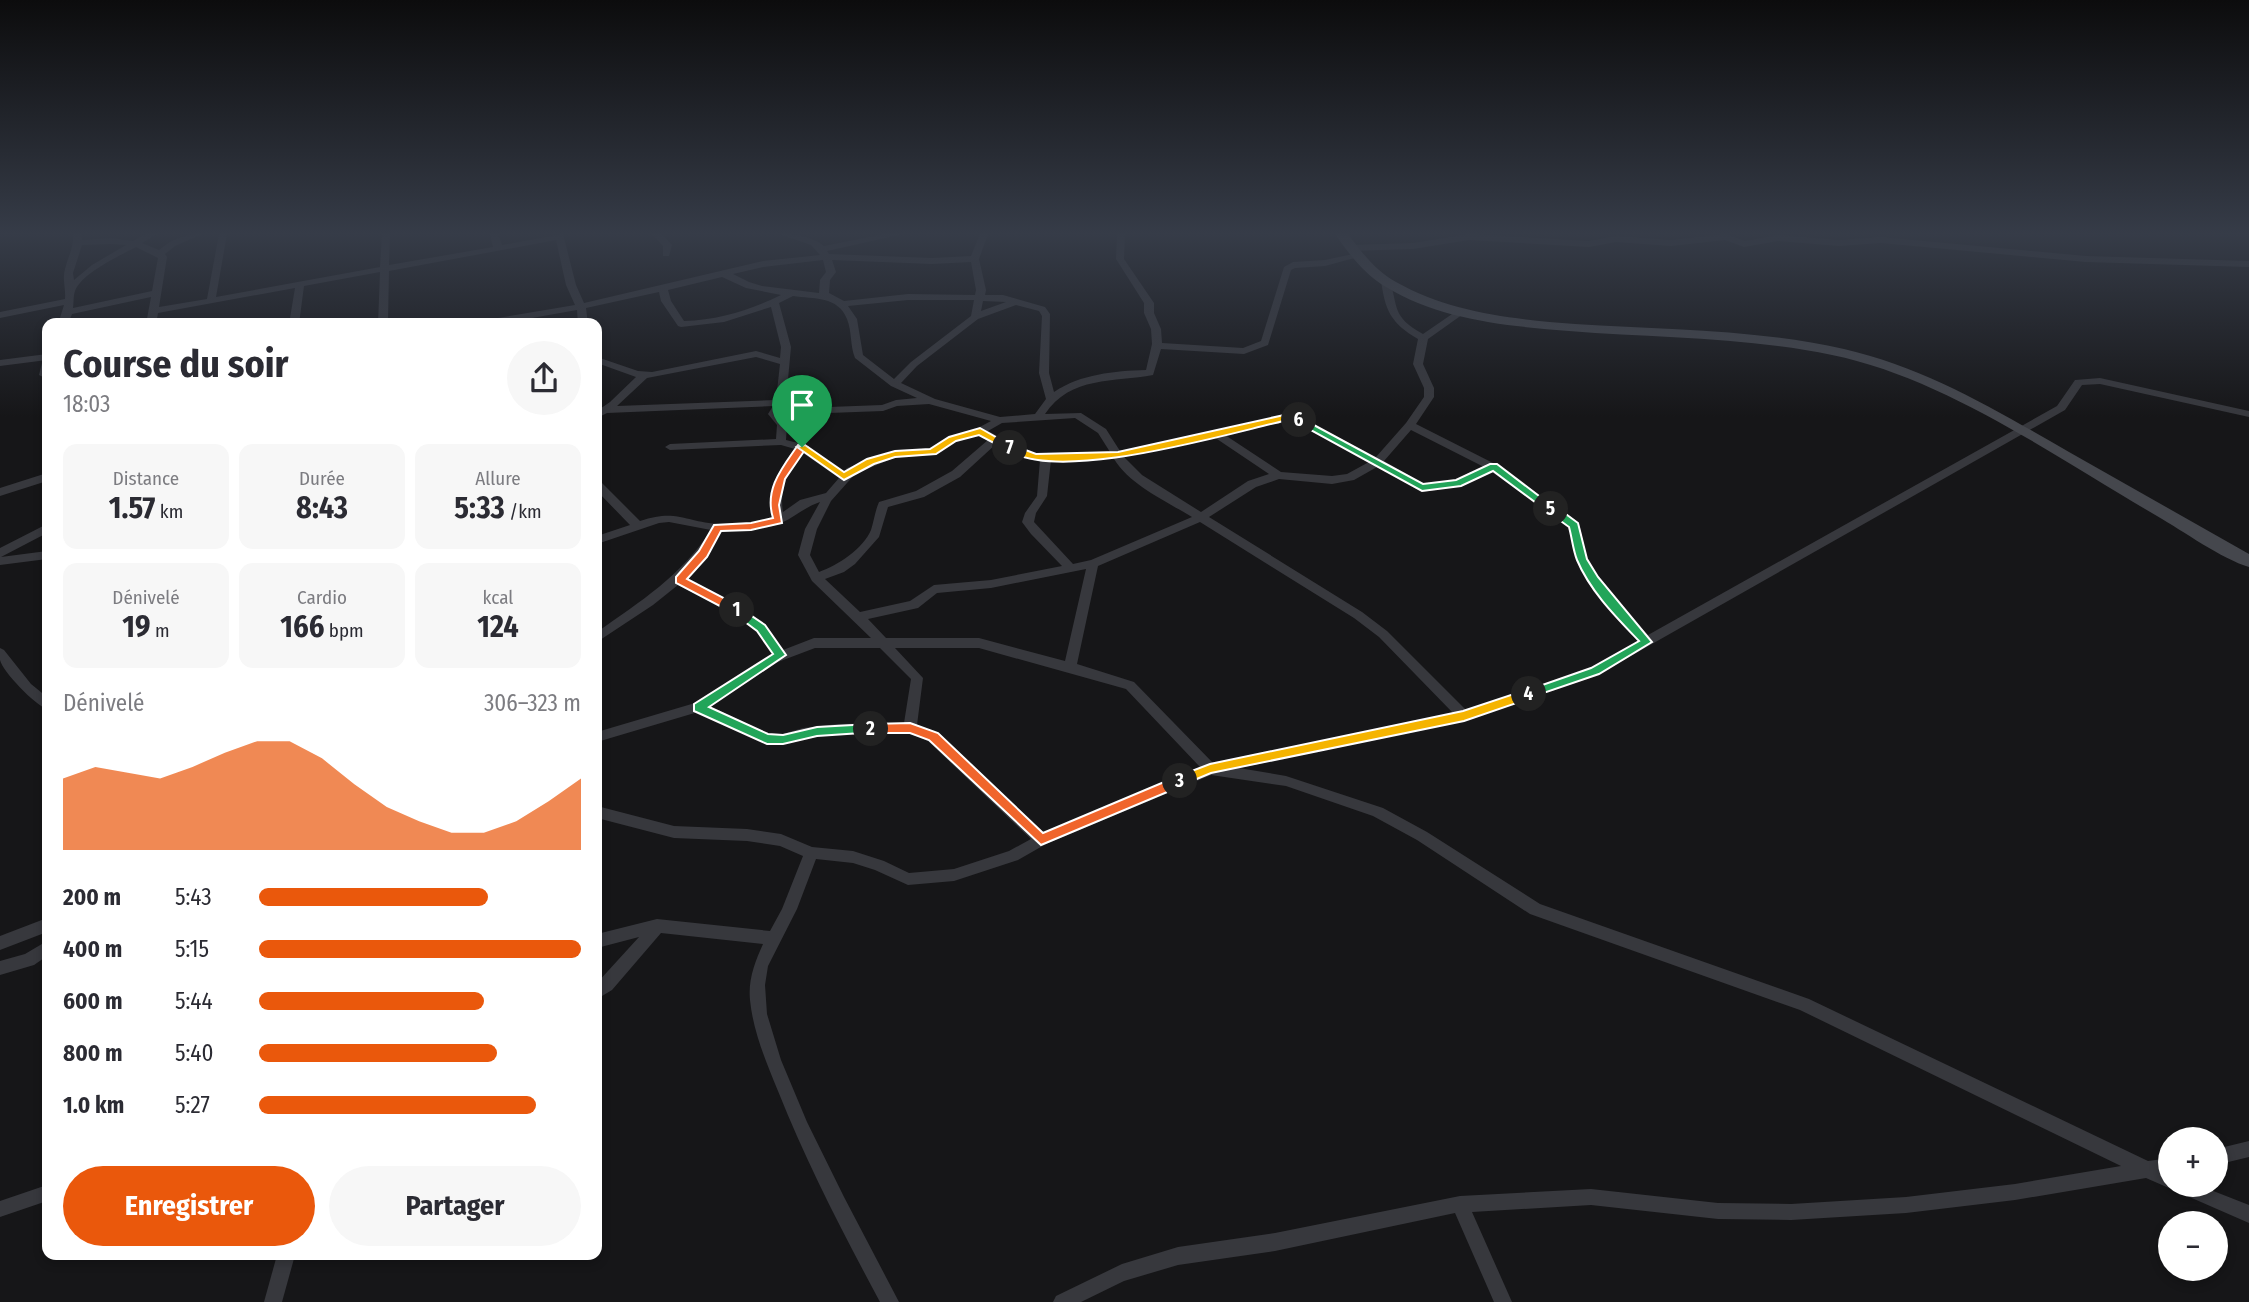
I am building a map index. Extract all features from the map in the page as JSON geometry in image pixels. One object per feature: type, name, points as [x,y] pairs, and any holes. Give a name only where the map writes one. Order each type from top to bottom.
[{"type":"main road","points":[[1412,295],[1461,312],[1535,324],[1825,349],[1906,371],[2019,430],[2249,561]]},
{"type":"street","points":[[65,318],[70,295]]},
{"type":"street","points":[[0,315],[146,295]]},
{"type":"street","points":[[152,318],[158,295]]},
{"type":"street","points":[[211,301],[212,295]]},
{"type":"street","points":[[154,311],[246,295]]},
{"type":"street","points":[[295,318],[298,295]]},
{"type":"street","points":[[384,295],[385,318]]},
{"type":"street","points":[[575,295],[582,318]]},
{"type":"street","points":[[511,318],[581,307],[631,295]]},
{"type":"street","points":[[665,295],[681,324],[727,319],[788,295]]},
{"type":"street","points":[[804,295],[827,296],[842,304],[852,319],[858,356],[895,384],[931,401],[1000,420],[1077,415],[1102,431],[1123,465],[1138,478],[1358,615],[1383,634],[1464,716]]},
{"type":"street","points":[[1037,419],[1051,399],[1109,375],[1150,373],[1157,346],[1157,331],[1147,314],[1149,303],[1144,295]]},
{"type":"street","points":[[1157,346],[1244,351],[1256,348],[1265,343],[1279,295]]},
{"type":"street","points":[[1387,295],[1388,304],[1400,326],[1423,338]]},
{"type":"street","points":[[842,304],[908,298],[980,297],[1003,298],[1042,309],[1047,316],[1044,373],[1051,399]]},
{"type":"street","points":[[975,317],[980,297]]},
{"type":"street","points":[[774,302],[786,347],[781,403],[773,414],[782,425],[781,442]]},
{"type":"street","points":[[895,384],[914,364],[975,317],[1014,302]]},
{"type":"street","points":[[858,617],[914,605],[934,589],[991,583],[1069,566],[1093,564],[1202,517],[1252,484],[1278,475],[1332,480],[1350,477],[1377,462],[1410,425],[1429,397],[1429,388],[1418,364],[1423,338],[1461,312]]},
{"type":"street","points":[[602,362],[644,375],[756,354],[784,362]]},
{"type":"street","points":[[0,363],[42,358]]},
{"type":"street","points":[[602,413],[644,375]]},
{"type":"street","points":[[602,813],[674,832],[747,835],[781,840],[811,853],[853,857],[908,879],[934,879],[1013,856],[1041,840],[1210,769],[1464,716],[1595,671],[2061,408],[2074,385],[2084,380],[2101,381],[2249,414]]},
{"type":"street","points":[[602,413],[781,403],[829,410],[883,408],[896,402],[931,401]]},
{"type":"street","points":[[980,431],[1022,454],[1046,457],[1118,455],[1284,418],[1295,418],[1422,488],[1458,483],[1493,467]]},
{"type":"street","points":[[910,728],[916,678],[858,617],[816,578],[804,555],[811,529],[829,496],[844,477],[870,462],[895,454],[932,452],[952,439],[980,431],[1000,420]]},
{"type":"street","points":[[1410,425],[1493,467],[1574,526],[1582,559],[1594,580],[1616,609],[1647,642]]},
{"type":"street","points":[[1215,433],[1278,475]]},
{"type":"street","points":[[816,578],[840,569],[851,561],[875,534],[883,505],[920,494],[956,474],[995,440]]},
{"type":"street","points":[[670,447],[781,442],[802,447],[844,477]]},
{"type":"street","points":[[779,520],[774,505],[780,478],[802,447]]},
{"type":"street","points":[[1046,457],[1042,496],[1028,522],[1069,566]]},
{"type":"street","points":[[0,492],[42,479]]},
{"type":"street","points":[[602,490],[637,526]]},
{"type":"street","points":[[602,538],[637,526],[669,519],[718,528],[751,527],[779,520],[804,503],[829,496]]},
{"type":"street","points":[[602,634],[679,580],[703,554],[718,528]]},
{"type":"street","points":[[0,553],[42,531]]},
{"type":"street","points":[[0,561],[42,556]]},
{"type":"street","points":[[1070,667],[1093,564]]},
{"type":"street","points":[[679,580],[740,611],[761,628],[780,655]]},
{"type":"street","points":[[602,736],[698,708],[780,655],[814,643],[979,642],[1070,667],[1130,684],[1210,769],[1286,781],[1378,812],[1422,836],[1535,909],[1804,1004],[1873,1035],[2158,1176]]},
{"type":"street","points":[[0,653],[27,687],[42,700]]},
{"type":"street","points":[[698,708],[767,739],[783,739],[803,733],[838,729],[910,728],[933,737],[1041,840]]},
{"type":"street","points":[[811,853],[785,919],[762,963],[757,986],[764,1030],[774,1065],[836,1203],[890,1302]]},
{"type":"street","points":[[602,940],[657,926],[773,938]]},
{"type":"street","points":[[602,988],[657,926]]},
{"type":"street","points":[[0,943],[42,927]]},
{"type":"street","points":[[0,968],[29,960],[42,951]]},
{"type":"street","points":[[2228,1154],[2249,1149]]},
{"type":"street","points":[[1062,1302],[1122,1273],[1178,1256],[1275,1242],[1461,1204],[1591,1197],[1718,1212],[1791,1212],[1906,1205],[2015,1192],[2158,1167]]},
{"type":"street","points":[[0,1209],[42,1195]]},
{"type":"street","points":[[2207,1197],[2249,1214]]},
{"type":"street","points":[[0,1199],[19,1202]]},
{"type":"street","points":[[1461,1204],[1503,1302]]},
{"type":"street","points":[[273,1302],[285,1260]]},
{"type":"route","points":[[1284,418],[1295,418],[1422,488],[1458,483],[1493,467],[1574,526],[1582,559],[1594,580],[1616,609],[1647,642],[1595,671],[1464,716],[1210,769],[1041,840],[950,751],[933,737],[910,728],[838,729],[803,733],[783,739],[767,739],[698,708],[780,655],[761,628],[740,611],[679,580],[703,554],[718,528],[751,527],[779,520],[774,505],[776,490],[788,463],[802,447],[844,477],[858,466],[895,454],[932,452],[952,439],[980,431],[1022,454],[1035,457],[1118,455],[1284,418]]}]
